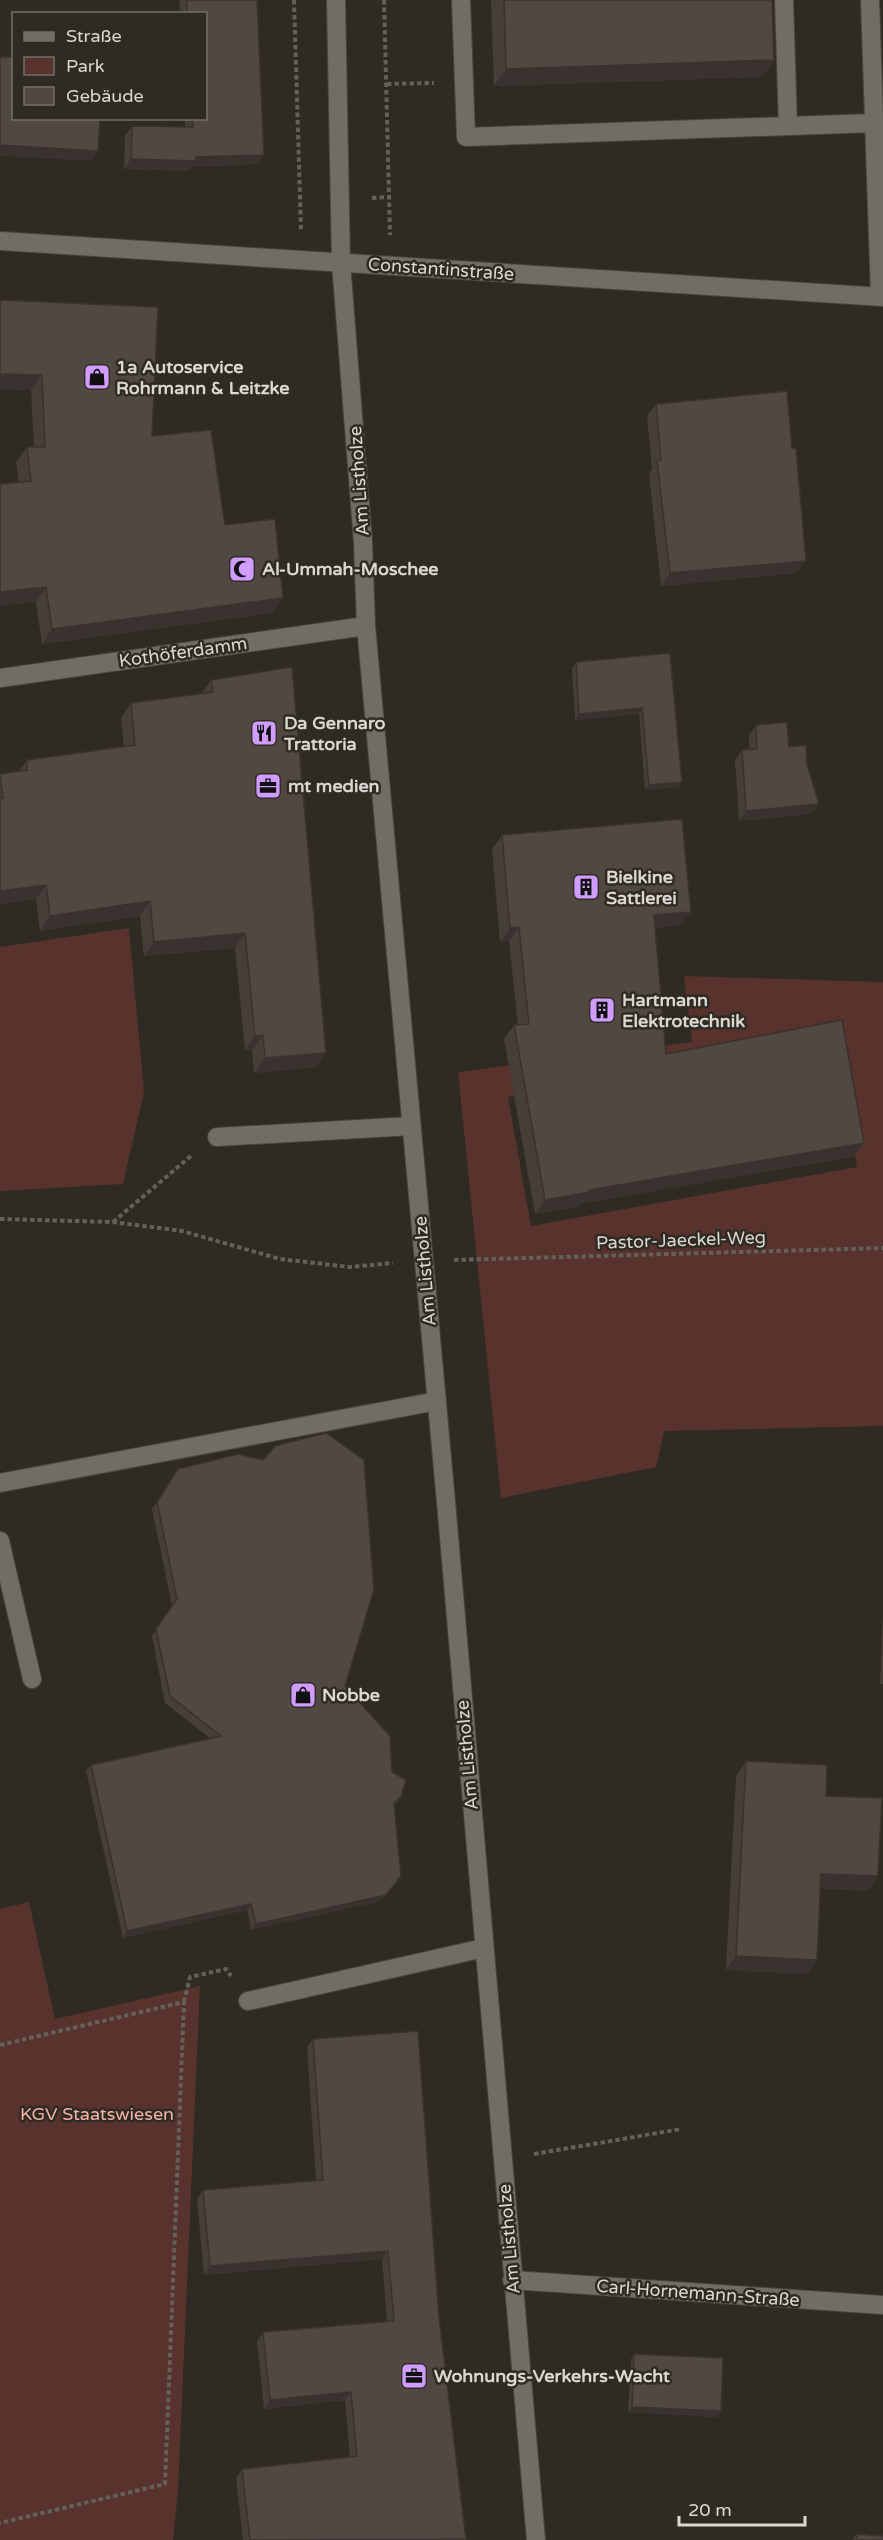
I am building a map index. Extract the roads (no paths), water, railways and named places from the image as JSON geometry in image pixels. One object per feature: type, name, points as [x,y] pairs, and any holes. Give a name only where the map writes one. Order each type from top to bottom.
[{"type":"street","name":"Am Listholze","points":[[336,0],[342,199],[341,263],[362,531],[366,626],[437,1401],[536,2540]]},
{"type":"street","points":[[461,0],[466,137],[874,123]]},
{"type":"street","points":[[784,0],[788,126]]},
{"type":"street","points":[[870,0],[881,296]]},
{"type":"street","name":"Constantinstraße","points":[[0,241],[881,296]]},
{"type":"street","name":"Kothöferdamm","points":[[0,678],[366,626]]},
{"type":"street","points":[[217,1137],[411,1125]]},
{"type":"street","points":[[0,1483],[437,1401]]},
{"type":"street","points":[[0,1541],[32,1679]]},
{"type":"street","points":[[248,2001],[484,1948]]},
{"type":"street","name":"Carl-Hornemann-Straße","points":[[512,2280],[883,2306]]},
{"type":"place","name":"1a Autoservice Rohrmann & Leitzke","points":[[97,377]]},
{"type":"place","name":"Al-Ummah-Moschee","points":[[242,569]]},
{"type":"place","name":"Da Gennaro Trattoria","points":[[264,733]]},
{"type":"place","name":"mt medien","points":[[268,786]]},
{"type":"place","name":"Bielkine Sattlerei","points":[[586,887]]},
{"type":"place","name":"Hartmann Elektrotechnik","points":[[602,1010]]},
{"type":"place","name":"Nobbe","points":[[303,1695]]},
{"type":"place","name":"Wohnungs-Verkehrs-Wacht","points":[[414,2376]]},
{"type":"park label","name":"KGV Staatswiesen","points":[[97,2114]]}]
